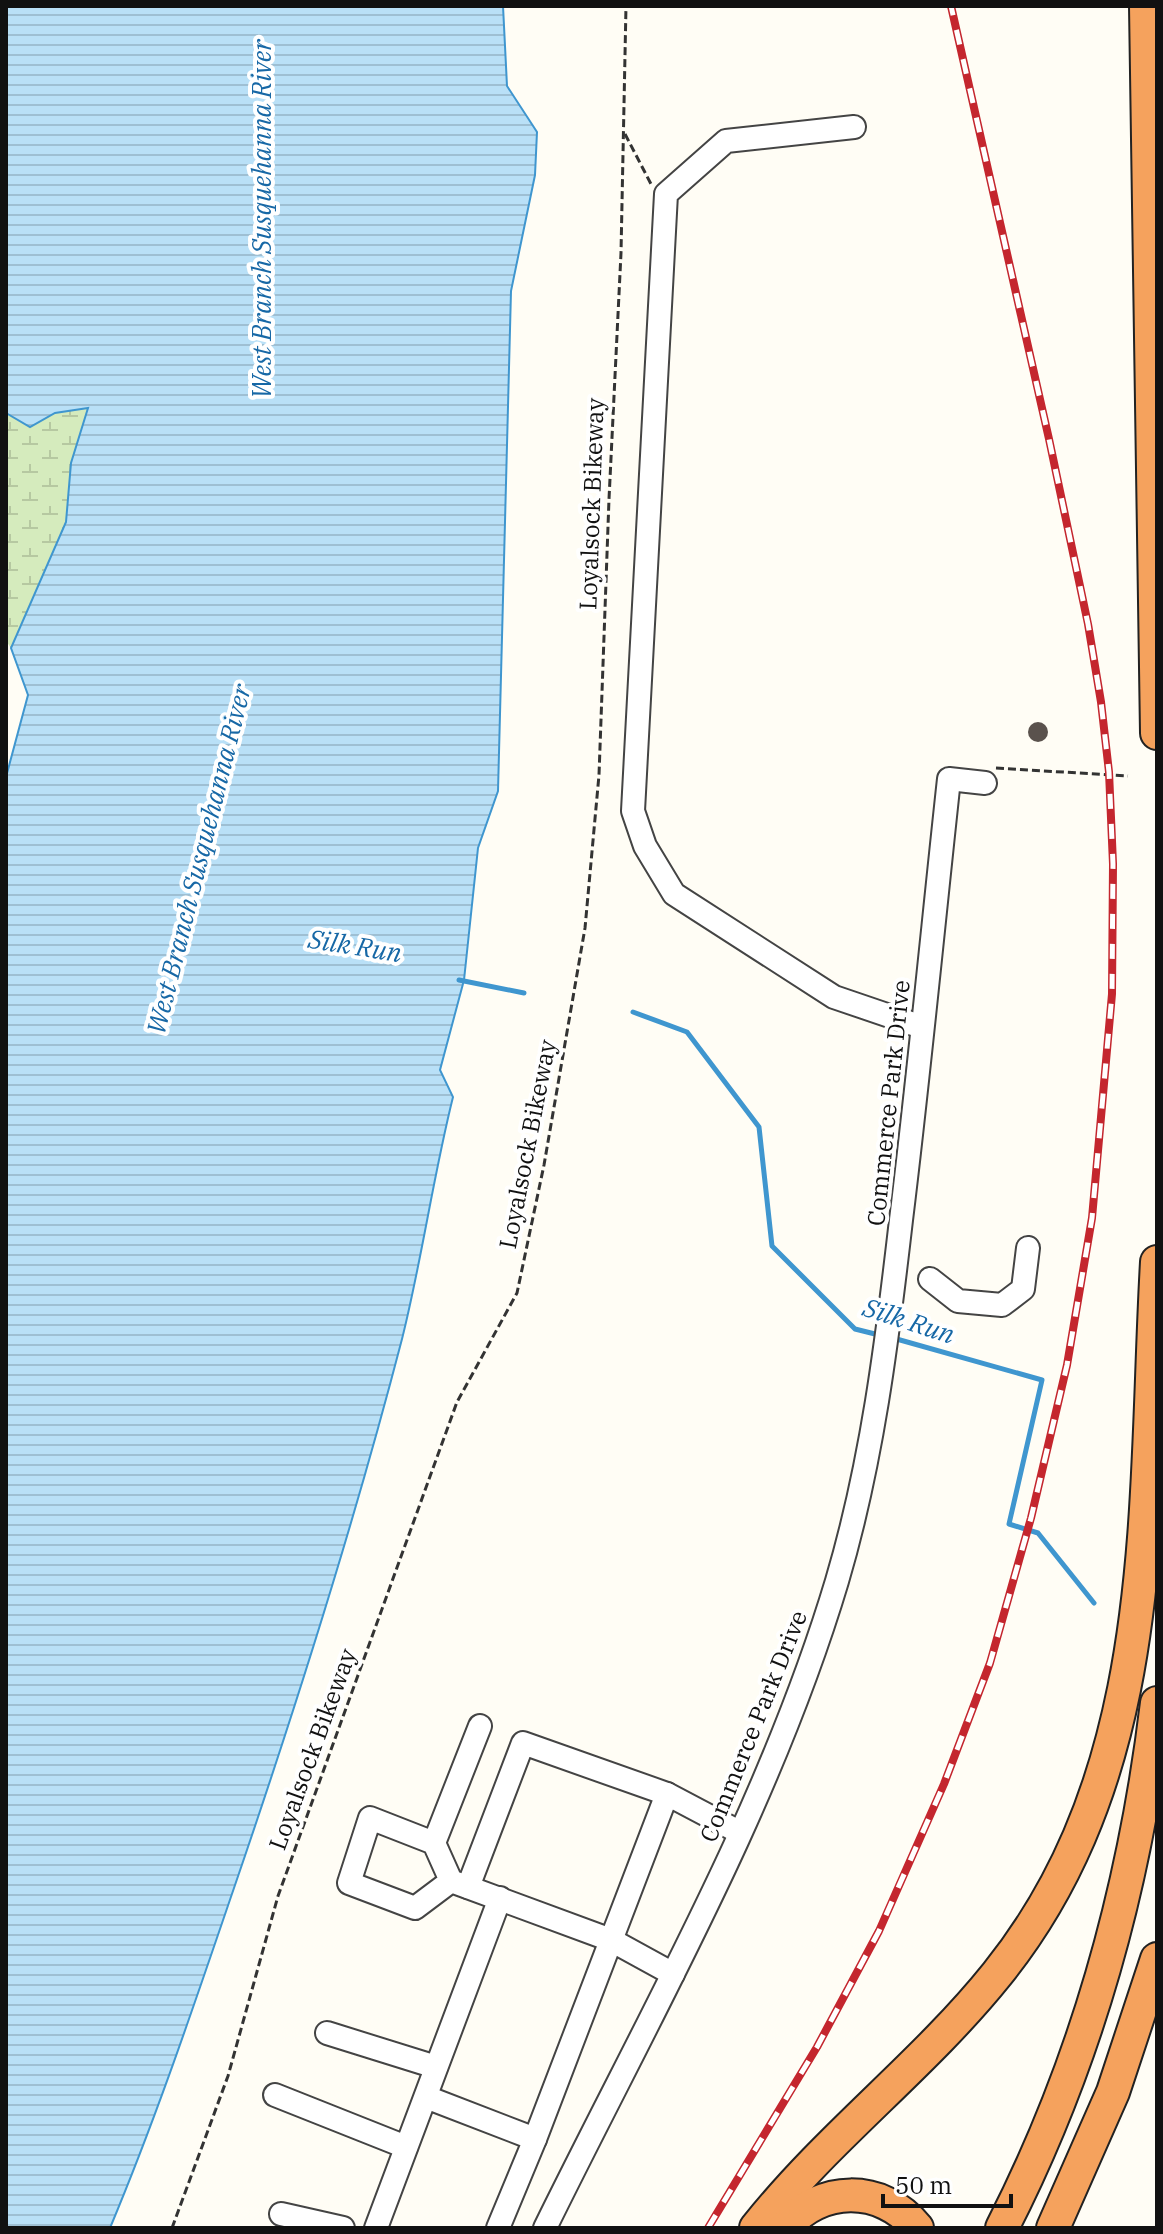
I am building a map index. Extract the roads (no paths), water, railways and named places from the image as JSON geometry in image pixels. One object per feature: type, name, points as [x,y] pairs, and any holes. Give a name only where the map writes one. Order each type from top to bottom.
[{"type":"highway","points":[[1150,23],[1157,733]]},
{"type":"highway","points":[[756,2228],[811,2163],[917,2062],[992,1981],[1033,1925],[1080,1836],[1113,1742],[1136,1631],[1149,1495],[1157,1262]]},
{"type":"highway","points":[[1002,2228],[1058,2106],[1111,1949],[1135,1846],[1157,1703]]},
{"type":"highway","points":[[1053,2228],[1113,2092],[1157,1959]]},
{"type":"highway","points":[[1071,2228],[1120,2111],[1157,1987]]},
{"type":"highway","points":[[785,2228],[804,2210],[821,2200],[850,2194],[902,2212],[917,2228]]},
{"type":"street","points":[[854,127],[726,141],[666,194],[633,811],[645,846],[674,894],[834,997],[922,1027]]},
{"type":"street","name":"Commerce Park Drive","points":[[545,2228],[673,1974],[739,1832],[792,1713],[837,1579],[861,1487],[889,1323],[949,779],[986,775]]},
{"type":"street","points":[[930,1279],[958,1301],[1002,1305],[1023,1289],[1028,1248]]},
{"type":"street","points":[[434,1843],[480,1726]]},
{"type":"street","points":[[673,1974],[611,1940],[459,1884],[434,1843],[370,1818],[349,1883],[415,1908],[459,1884],[523,1743],[667,1794],[739,1832]]},
{"type":"street","points":[[498,2228],[667,1794]]},
{"type":"street","points":[[376,2228],[500,1898]]},
{"type":"street","points":[[327,2033],[436,2067]]},
{"type":"street","points":[[275,2095],[406,2147]]},
{"type":"street","points":[[426,2097],[535,2139]]},
{"type":"street","points":[[281,2214],[343,2228]]},
{"type":"water","name":"West Branch Susquehanna River","points":[[6,6],[503,6],[507,86],[537,132],[535,175],[511,291],[498,791],[478,848],[464,980],[440,1070],[453,1097],[416,1279],[384,1408],[280,1752],[160,2101],[110,2228],[6,2228],[6,777],[28,695],[11,648],[66,522],[71,463],[88,408],[55,413],[30,427],[6,413]]},
{"type":"waterway","name":"Silk Run","points":[[459,980],[524,993]]},
{"type":"waterway","name":"Silk Run","points":[[633,1012],[687,1032],[759,1127],[772,1246],[855,1329],[879,1335]]},
{"type":"waterway","name":"Silk Run","points":[[893,1338],[1042,1380],[1009,1524],[1038,1533],[1094,1603]]},
{"type":"railway","points":[[708,2228],[817,2047],[879,1931],[944,1784],[990,1663],[1031,1518],[1067,1365],[1092,1218],[1112,994],[1113,864],[1109,772],[1101,702],[1049,439],[951,6]]}]
